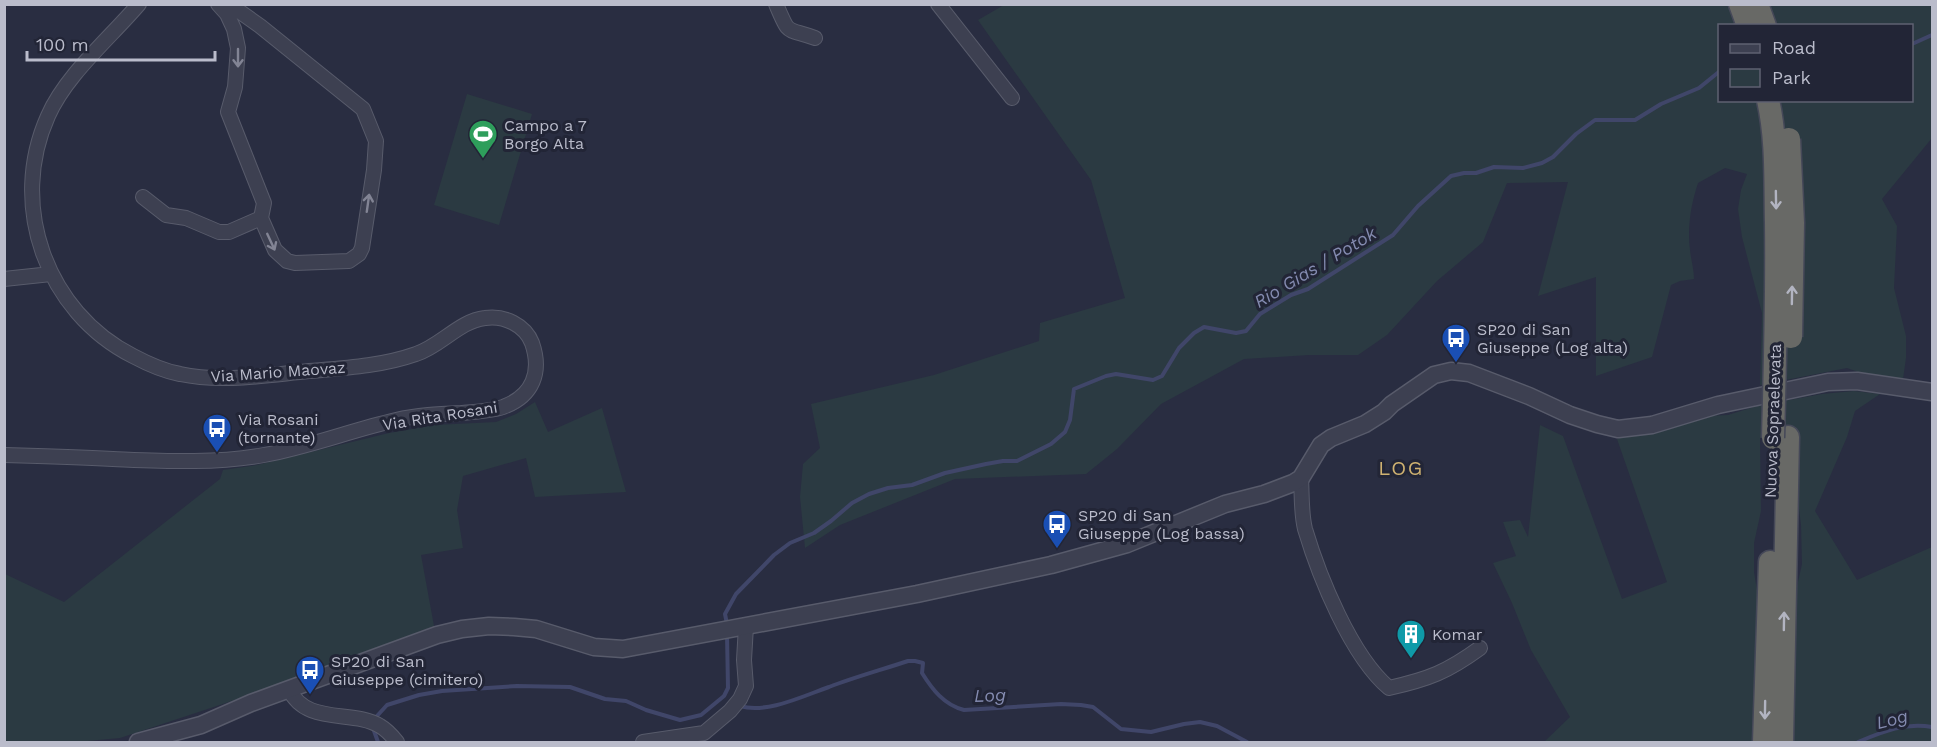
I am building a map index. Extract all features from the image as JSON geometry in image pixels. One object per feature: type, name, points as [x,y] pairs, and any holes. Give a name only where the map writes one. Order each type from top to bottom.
[{"type":"highway","points":[[1740,4],[1747,24]]},
{"type":"highway","points":[[1757,4],[1764,24]]},
{"type":"highway","name":"Nuova Sopraelevata","points":[[1768,102],[1773,123],[1780,437]]},
{"type":"highway","name":"Nuova Sopraelevata","points":[[1764,742],[1774,679],[1780,437],[1793,223],[1784,102]]},
{"type":"highway","name":"Nuova Sopraelevata","points":[[1774,679],[1782,742]]},
{"type":"street","name":"Via Mario Maovaz","points":[[139,4],[62,89],[39,138],[32,168],[31,193],[34,218],[41,248],[51,274],[63,295],[100,336],[150,365],[179,374],[220,378],[392,362],[419,353],[444,340],[469,321],[489,317],[519,325],[529,336]]},
{"type":"street","points":[[220,4],[236,9],[261,26],[363,109],[376,141],[374,170],[362,248],[349,261],[306,264],[287,261],[275,250],[261,218],[264,203],[228,112],[235,87],[238,48],[234,29],[220,4]]},
{"type":"street","points":[[776,4],[786,27],[798,34],[815,38]]},
{"type":"street","points":[[938,4],[1012,98]]},
{"type":"street","points":[[143,197],[166,215],[186,218],[219,232],[229,231],[261,218]]},
{"type":"street","points":[[4,279],[51,274]]},
{"type":"street","name":"Via Rita Rosani","points":[[4,455],[209,461],[263,455],[398,420],[502,408],[519,399],[530,388],[537,372],[535,353],[529,336]]},
{"type":"street","points":[[138,742],[201,724],[251,703],[437,635],[462,629],[489,626],[536,629],[594,647],[623,649],[916,594],[1051,565],[1126,544],[1225,504],[1264,494],[1301,478],[1321,445],[1384,412],[1434,375],[1451,371],[1469,373],[1529,396],[1570,415],[1618,429],[1652,425],[1718,405],[1828,382],[1857,381],[1932,392]]},
{"type":"street","points":[[1301,478],[1305,527],[1323,580],[1356,647],[1382,682],[1389,688],[1437,675],[1480,648]]},
{"type":"street","points":[[643,742],[704,733],[730,711],[740,699],[746,686],[744,660],[746,626]]},
{"type":"street","points":[[289,689],[293,698],[302,706],[324,714],[380,725],[397,742]]},
{"type":"green space","points":[[1004,5],[1932,5],[1932,138],[1882,199],[1897,226],[1894,288],[1906,336],[1903,379],[1872,377],[1847,368],[1760,385],[1762,313],[1742,237],[1738,209],[1741,190],[1747,174],[1725,168],[1698,183],[1689,225],[1694,279],[1671,285],[1652,357],[1596,376],[1596,277],[1538,296],[1568,182],[1507,183],[1483,242],[1437,281],[1387,335],[1358,355],[1244,359],[1161,404],[1117,449],[1086,474],[955,479],[840,525],[805,548],[800,497],[803,464],[820,448],[811,404],[934,375],[1039,341],[1040,323],[1125,298],[1091,180],[978,20]]},
{"type":"green space","name":"Campo a 7 Borgo Alta","points":[[467,94],[532,114],[499,225],[434,205]]},
{"type":"green space","points":[[1854,391],[1880,394],[1855,411],[1847,437],[1815,511],[1857,580],[1932,547],[1932,742],[1544,742],[1570,717],[1531,650],[1493,563],[1516,556],[1503,522],[1520,520],[1528,537],[1540,425],[1563,436],[1622,599],[1667,582],[1617,439],[1666,418],[1728,415],[1757,406],[1822,394]],"holes":[[[1760,438],[1773,438],[1797,493],[1801,525],[1802,564],[1793,604],[1759,602],[1754,572],[1754,543],[1761,511]]]},
{"type":"green space","points":[[535,402],[548,432],[602,408],[626,492],[535,497],[526,458],[463,476],[457,510],[463,548],[421,555],[434,626],[268,689],[120,738],[77,742],[5,742],[5,574],[64,602],[220,479],[223,470],[257,465],[389,433],[435,425],[496,422],[516,414]]},
{"type":"waterway","name":"Rio Gias / Potok","points":[[1913,44],[1932,35]]},
{"type":"waterway","name":"Rio Gias / Potok","points":[[727,624],[725,614],[736,594],[774,555],[790,543],[814,533],[852,503],[869,494],[888,488],[912,485],[945,473],[1003,461],[1017,461],[1051,444],[1065,432],[1070,420],[1074,389],[1116,374],[1153,380],[1162,376],[1179,348],[1194,333],[1204,327],[1236,333],[1246,331],[1260,314],[1291,295],[1308,289],[1393,235],[1418,206],[1451,176],[1476,173],[1494,167],[1523,168],[1542,163],[1553,157],[1576,134],[1595,120],[1635,120],[1661,104],[1699,88],[1718,73]]},
{"type":"waterway","points":[[377,716],[387,705],[419,695],[442,691],[517,686],[570,687],[605,699],[626,701],[646,710],[680,720],[701,715],[724,696],[728,688],[727,634]]},
{"type":"waterway","name":"Log","points":[[740,706],[762,708],[785,703],[858,677],[908,661],[915,661],[923,663],[922,673],[939,696],[964,710],[1061,704],[1081,705],[1093,707],[1121,729],[1151,732],[1200,722],[1217,726],[1247,742]]},
{"type":"waterway","name":"Log","points":[[1858,742],[1903,727],[1932,727]]},
{"type":"waterway","points":[[373,728],[378,742]]},
{"type":"place","name":"Campo a 7 Borgo Alta","points":[[483,160]]},
{"type":"place","name":"SP20 di San Giuseppe (Log alta)","points":[[1456,364]]},
{"type":"place","name":"Via Rosani (tornante)","points":[[217,454]]},
{"type":"place","name":"SP20 di San Giuseppe (Log bassa)","points":[[1057,550]]},
{"type":"place","name":"Komar","points":[[1411,660]]},
{"type":"place","name":"SP20 di San Giuseppe (cimitero)","points":[[310,696]]},
{"type":"district","name":"LOG","points":[[1401,468]]}]
